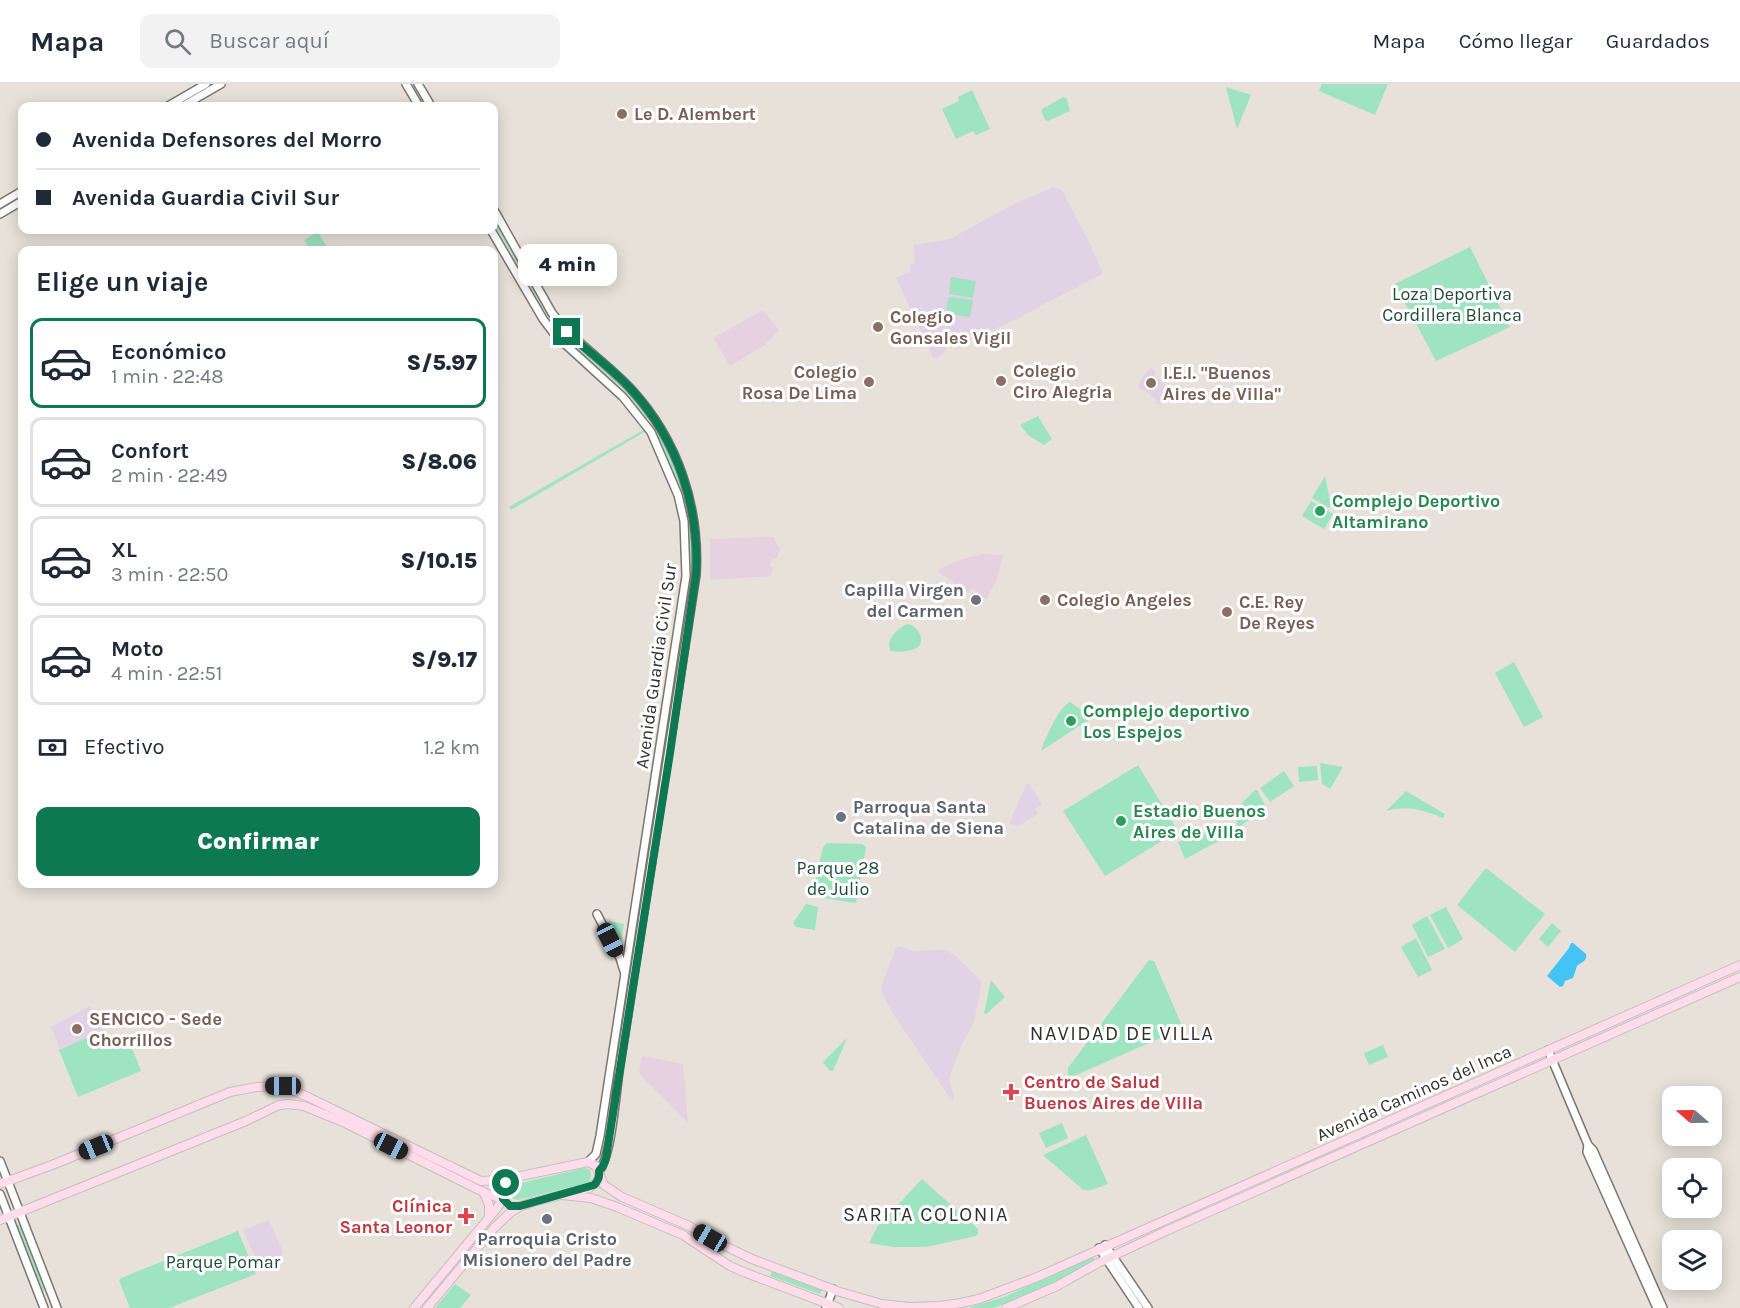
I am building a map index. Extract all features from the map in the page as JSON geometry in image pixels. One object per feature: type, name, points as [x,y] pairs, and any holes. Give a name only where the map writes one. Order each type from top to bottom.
[{"type":"main road","points":[[175,102],[206,84]]},
{"type":"main road","points":[[190,102],[221,84]]},
{"type":"main road","points":[[406,84],[417,102]]},
{"type":"main road","points":[[417,84],[428,102]]},
{"type":"main road","points":[[0,204],[18,193]]},
{"type":"main road","points":[[0,214],[18,203]]},
{"type":"main road","name":"Avenida Guardia Civil Sur","points":[[498,217],[567,332],[631,388],[659,426],[677,460],[695,523],[696,575],[667,772],[608,1149],[599,1173]]},
{"type":"main road","name":"Avenida Guardia Civil Sur","points":[[493,234],[543,319],[555,335],[613,387],[646,424],[678,495],[684,521],[686,576],[598,1148],[595,1156],[588,1162]]},
{"type":"main road","points":[[656,772],[667,772]]},
{"type":"main road","points":[[597,914],[620,958],[625,974]]},
{"type":"main road","name":"Avenida Caminos del Inca","points":[[588,1162],[596,1166],[604,1185],[616,1194],[690,1226],[739,1253],[833,1290],[882,1304],[910,1307],[961,1303],[1004,1290],[1740,965]]},
{"type":"main road","name":"Avenida Caminos del Inca","points":[[1006,1308],[1057,1286],[1109,1257],[1740,977]]},
{"type":"main road","points":[[1548,1050],[1588,1145],[1593,1150],[1663,1308]]},
{"type":"main road","points":[[4,1182],[52,1165],[230,1092],[269,1086],[283,1086],[308,1097],[474,1178],[494,1182],[588,1162]]},
{"type":"main road","points":[[0,1220],[237,1125],[276,1106],[289,1104],[304,1106],[333,1118],[484,1193],[503,1199],[510,1206],[520,1206],[594,1185],[599,1173]]},
{"type":"main road","points":[[1588,1145],[1587,1152],[1657,1308]]},
{"type":"main road","points":[[0,1161],[4,1182],[20,1212],[57,1308]]},
{"type":"main road","points":[[414,1308],[488,1219],[503,1199],[504,1186],[514,1177]]},
{"type":"main road","points":[[484,1193],[489,1205],[488,1219]]},
{"type":"main road","points":[[0,1194],[44,1308]]},
{"type":"main road","points":[[562,1195],[591,1198],[626,1211],[683,1235],[730,1266],[827,1306],[838,1308]]},
{"type":"main road","points":[[427,1308],[494,1228],[520,1206]]},
{"type":"main road","points":[[1102,1247],[1148,1308]]},
{"type":"main road","points":[[1109,1257],[1139,1308]]},
{"type":"main road","points":[[763,1280],[767,1270],[772,1266]]},
{"type":"main road","points":[[827,1306],[833,1290]]},
{"type":"shaded area","points":[[1053,187],[1062,190],[1090,244],[1102,274],[964,344],[957,342],[946,348],[937,358],[933,357],[896,278],[911,271],[909,265],[915,263],[913,245],[950,239],[1014,204]]},
{"type":"shaded area","points":[[763,310],[779,330],[765,345],[730,366],[713,338]]},
{"type":"shaded area","name":"I.E.I. \"Buenos Aires de Villa\"","points":[[1151,367],[1156,372],[1154,375],[1168,387],[1162,393],[1166,396],[1160,405],[1156,402],[1157,400],[1138,387],[1141,379]]},
{"type":"shaded area","points":[[773,537],[780,549],[777,558],[772,559],[771,576],[710,580],[710,539]]},
{"type":"shaded area","points":[[982,554],[1003,555],[996,582],[986,599],[973,588],[968,593],[938,571],[960,560]]},
{"type":"shaded area","points":[[1027,783],[1042,805],[1035,809],[1038,814],[1015,826],[1010,821]]},
{"type":"shaded area","points":[[900,946],[912,951],[942,950],[949,952],[982,982],[974,1022],[962,1044],[949,1078],[954,1100],[952,1101],[892,1012],[882,993],[881,987],[896,948]]},
{"type":"shaded area","name":"SENCICO - Sede Chorrillos","points":[[90,1006],[103,1031],[60,1049],[51,1027]]},
{"type":"shaded area","points":[[642,1056],[683,1064],[688,1123],[639,1073]]},
{"type":"shaded area","points":[[269,1220],[283,1252],[280,1260],[260,1268],[243,1230]]},
{"type":"green space","points":[[1322,84],[1388,84],[1375,115],[1319,91]]},
{"type":"green space","points":[[1226,87],[1251,95],[1237,129]]},
{"type":"green space","points":[[972,90],[990,129],[976,135],[973,131],[956,139],[942,109],[959,101],[958,97]]},
{"type":"green space","points":[[1063,97],[1067,99],[1070,111],[1048,121],[1045,120],[1041,110]]},
{"type":"green space","points":[[498,226],[557,327],[626,387],[649,417],[646,419],[623,389],[570,343],[547,315],[498,231]]},
{"type":"green space","points":[[319,234],[327,246],[308,246],[304,240]]},
{"type":"green space","name":"Loza Deportiva Cordillera Blanca","points":[[1470,247],[1510,327],[1436,361],[1395,284]]},
{"type":"green space","points":[[951,277],[976,281],[973,298],[949,294]]},
{"type":"green space","points":[[948,297],[973,300],[970,317],[946,314]]},
{"type":"green space","points":[[1038,416],[1052,439],[1044,445],[1028,435],[1020,425]]},
{"type":"green space","points":[[645,429],[646,431],[511,510],[509,507]]},
{"type":"green space","points":[[659,430],[686,494],[682,495],[655,433]]},
{"type":"green space","points":[[1325,476],[1331,505],[1329,508],[1312,498]]},
{"type":"green space","points":[[687,499],[693,547],[693,569],[665,768],[660,767],[690,568],[688,526],[683,500]]},
{"type":"green space","points":[[1311,501],[1333,514],[1324,529],[1302,516]]},
{"type":"green space","points":[[908,624],[919,633],[921,643],[914,649],[891,651],[889,643],[896,631]]},
{"type":"green space","points":[[1514,662],[1543,717],[1524,727],[1495,673]]},
{"type":"green space","name":"Complejo deportivo Los Espejos","points":[[1070,702],[1096,715],[1041,751],[1061,710]]},
{"type":"green space","points":[[1320,763],[1343,767],[1330,789],[1322,784]]},
{"type":"green space","name":"Estadio Buenos Aires de Villa","points":[[1138,765],[1178,831],[1105,876],[1063,811]]},
{"type":"green space","points":[[1317,766],[1318,780],[1299,782],[1298,767]]},
{"type":"green space","points":[[1284,771],[1294,786],[1270,802],[1260,788]]},
{"type":"green space","points":[[1255,790],[1266,807],[1238,828],[1238,811]]},
{"type":"green space","points":[[1406,791],[1445,814],[1443,818],[1415,809],[1401,808],[1386,811]]},
{"type":"green space","points":[[1214,829],[1228,836],[1185,859],[1178,842]]},
{"type":"green space","name":"Parque 28 de Julio","points":[[827,843],[862,844],[866,847],[854,903],[812,896],[823,847]]},
{"type":"green space","points":[[1486,868],[1545,914],[1515,952],[1457,905]]},
{"type":"green space","points":[[806,904],[818,907],[815,930],[796,927],[793,923]]},
{"type":"green space","points":[[1446,907],[1463,939],[1448,948],[1430,915]]},
{"type":"green space","points":[[1427,916],[1445,949],[1428,957],[1412,925]]},
{"type":"green space","points":[[609,921],[624,924],[620,947],[606,927]]},
{"type":"green space","points":[[1552,923],[1561,931],[1548,947],[1539,939]]},
{"type":"green space","points":[[1416,938],[1432,970],[1418,977],[1401,947]]},
{"type":"green space","points":[[1149,960],[1154,961],[1183,1028],[1074,1076],[1068,1075],[1068,1068]]},
{"type":"green space","points":[[991,980],[1005,997],[986,1014],[984,1013]]},
{"type":"green space","points":[[102,1031],[130,1043],[141,1071],[78,1097],[59,1050]]},
{"type":"green space","points":[[847,1038],[833,1071],[830,1071],[823,1062]]},
{"type":"green space","points":[[1383,1045],[1388,1057],[1369,1065],[1364,1053]]},
{"type":"green space","points":[[1062,1123],[1068,1138],[1046,1148],[1039,1133]]},
{"type":"green space","points":[[1086,1135],[1108,1184],[1088,1191],[1082,1189],[1043,1155]]},
{"type":"green space","points":[[584,1168],[589,1169],[591,1173],[591,1178],[587,1183],[517,1200],[509,1194],[513,1185]]},
{"type":"green space","points":[[922,1179],[978,1229],[976,1236],[926,1247],[893,1247],[869,1243],[877,1227]]},
{"type":"green space","points":[[20,1224],[47,1290],[41,1292],[15,1226]]},
{"type":"green space","name":"Parque Pomar","points":[[238,1231],[256,1274],[169,1308],[130,1308],[119,1280],[121,1278]]},
{"type":"green space","points":[[1093,1257],[1095,1261],[1041,1290],[993,1308],[968,1308],[1004,1297]]},
{"type":"green space","points":[[772,1271],[822,1290],[820,1294],[770,1276]]},
{"type":"green space","points":[[455,1284],[471,1295],[460,1308],[435,1308]]},
{"type":"water","points":[[1571,943],[1586,954],[1586,958],[1577,966],[1573,978],[1565,981],[1560,987],[1547,976]]},
{"type":"place","name":"Le D. Alembert","points":[[622,114]]},
{"type":"place","name":"Colegio Gonsales Vigil","points":[[878,327]]},
{"type":"place","name":"Colegio Ciro Alegria","points":[[1001,381]]},
{"type":"place","name":"Colegio Rosa De Lima","points":[[869,382]]},
{"type":"place","name":"I.E.I. \"Buenos Aires de Villa\"","points":[[1151,383]]},
{"type":"place","name":"Complejo Deportivo Altamirano","points":[[1320,511]]},
{"type":"place","name":"Capilla Virgen del Carmen","points":[[976,600]]},
{"type":"place","name":"Colegio Angeles","points":[[1045,600]]},
{"type":"place","name":"C.E. Rey De Reyes","points":[[1227,612]]},
{"type":"place","name":"Complejo deportivo Los Espejos","points":[[1071,721]]},
{"type":"place","name":"Parroqua Santa Catalina de Siena","points":[[841,817]]},
{"type":"place","name":"Estadio Buenos Aires de Villa","points":[[1121,821]]},
{"type":"place","name":"SENCICO - Sede Chorrillos","points":[[77,1029]]},
{"type":"place","name":"Centro de Salud Buenos Aires de Villa","points":[[1011,1092]]},
{"type":"place","name":"Clínica Santa Leonor","points":[[466,1216]]},
{"type":"place","name":"Parroquia Cristo Misionero del Padre","points":[[547,1219]]},
{"type":"district","name":"NAVIDAD DE VILLA","points":[[1122,1033]]},
{"type":"district","name":"SARITA COLONIA","points":[[926,1214]]},
{"type":"route","points":[[506,1183],[502,1191],[503,1199],[510,1206],[520,1206],[589,1188],[597,1182],[599,1171],[606,1158],[696,575],[697,555],[692,507],[686,483],[669,443],[631,388],[567,332]]}]
